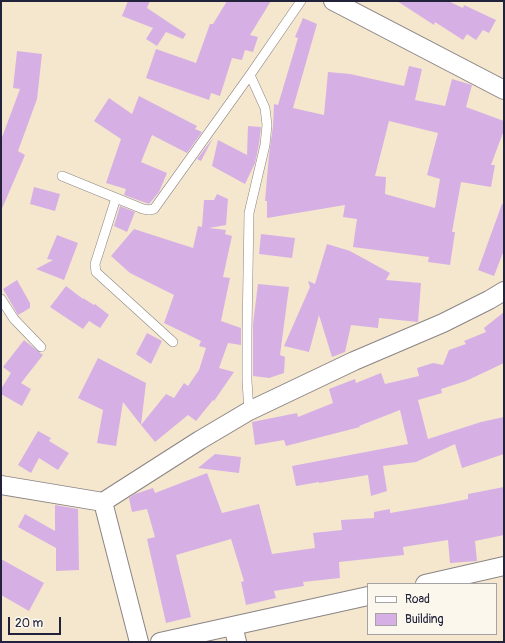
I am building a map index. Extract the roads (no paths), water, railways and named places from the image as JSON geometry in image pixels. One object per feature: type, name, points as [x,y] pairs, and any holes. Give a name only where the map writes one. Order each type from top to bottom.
[{"type":"street","points":[[333,1],[504,90]]},
{"type":"street","points":[[1,485],[103,502],[200,440],[249,411],[360,359],[443,323],[504,291]]},
{"type":"street","points":[[103,502],[139,642]]},
{"type":"street","points":[[429,583],[504,566]]},
{"type":"street","points":[[160,642],[235,634],[367,596]]},
{"type":"lane","points":[[62,176],[143,209],[154,209],[250,76],[301,1]]},
{"type":"lane","points":[[249,411],[247,381],[247,332],[249,214],[265,145],[267,125],[265,108],[250,76]]},
{"type":"lane","points":[[116,198],[95,264],[96,272],[174,342]]},
{"type":"lane","points":[[1,299],[14,319],[42,348]]}]
